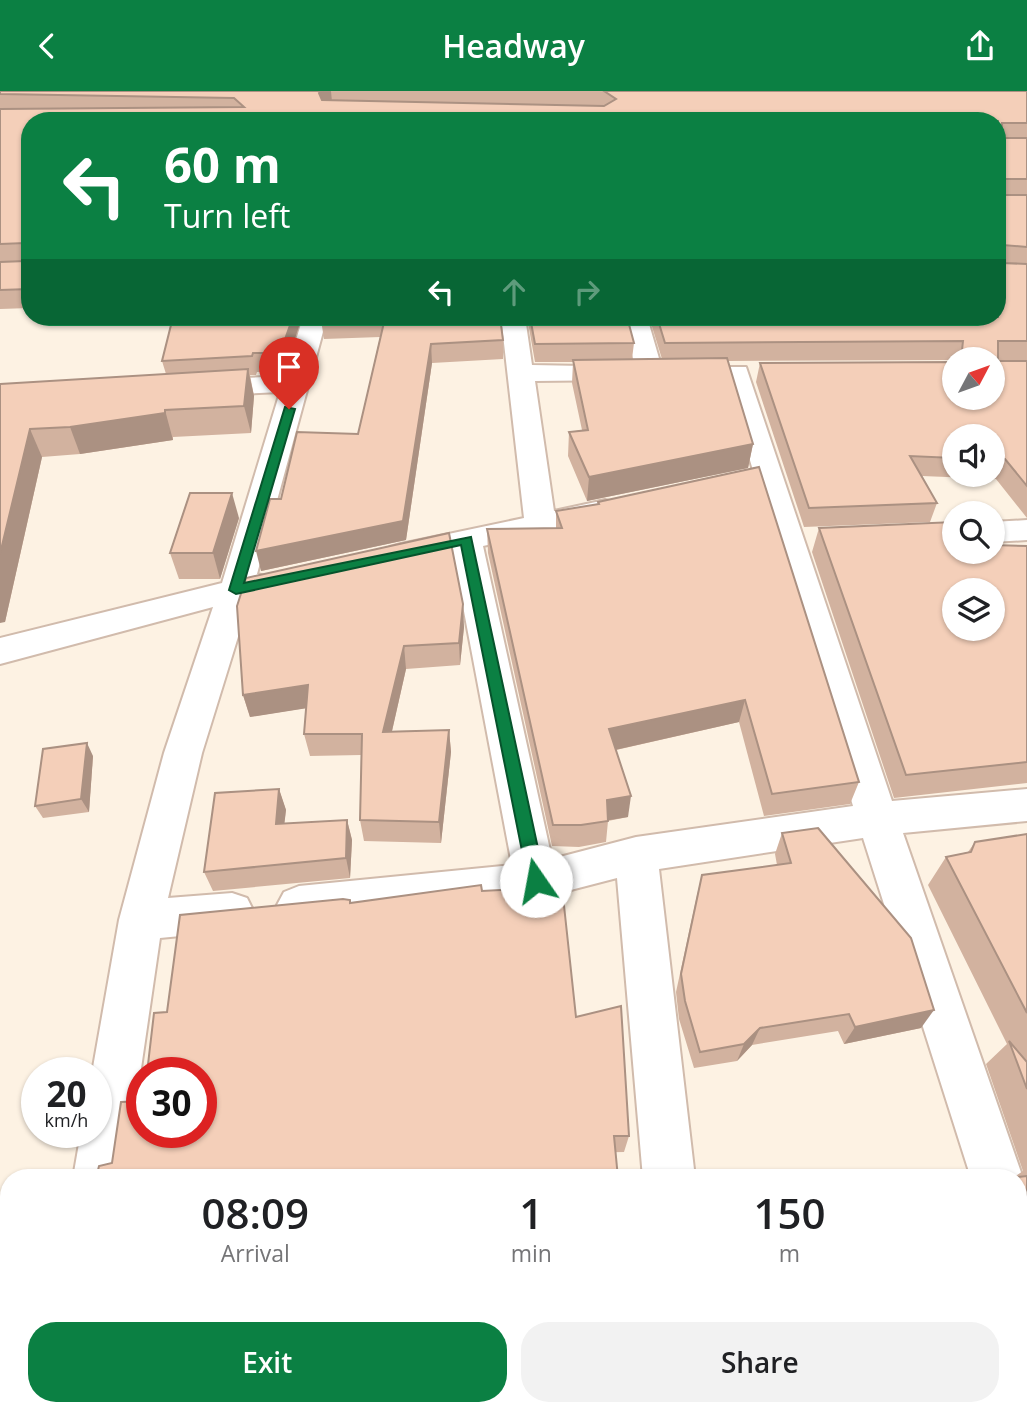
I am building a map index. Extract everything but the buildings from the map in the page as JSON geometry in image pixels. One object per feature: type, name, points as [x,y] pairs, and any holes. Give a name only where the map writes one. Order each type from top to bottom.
[{"type":"street","points":[[100,1169],[141,920],[183,753],[236,590],[312,326]]},
{"type":"street","points":[[514,326],[540,523]]},
{"type":"street","points":[[519,373],[662,372],[639,326]]},
{"type":"street","points":[[738,373],[752,433],[756,478],[803,540],[876,819],[994,1169]]},
{"type":"street","points":[[175,390],[297,383]]},
{"type":"street","points":[[371,560],[629,505]]},
{"type":"street","points":[[1005,531],[1027,530]]},
{"type":"street","points":[[466,540],[536,881]]},
{"type":"street","points":[[0,651],[131,615],[290,578]]},
{"type":"street","points":[[141,920],[536,881],[636,855],[876,819],[1027,805]]},
{"type":"street","points":[[636,855],[668,1169]]},
{"type":"route","points":[[289,409],[236,590],[466,540],[536,881]]}]
